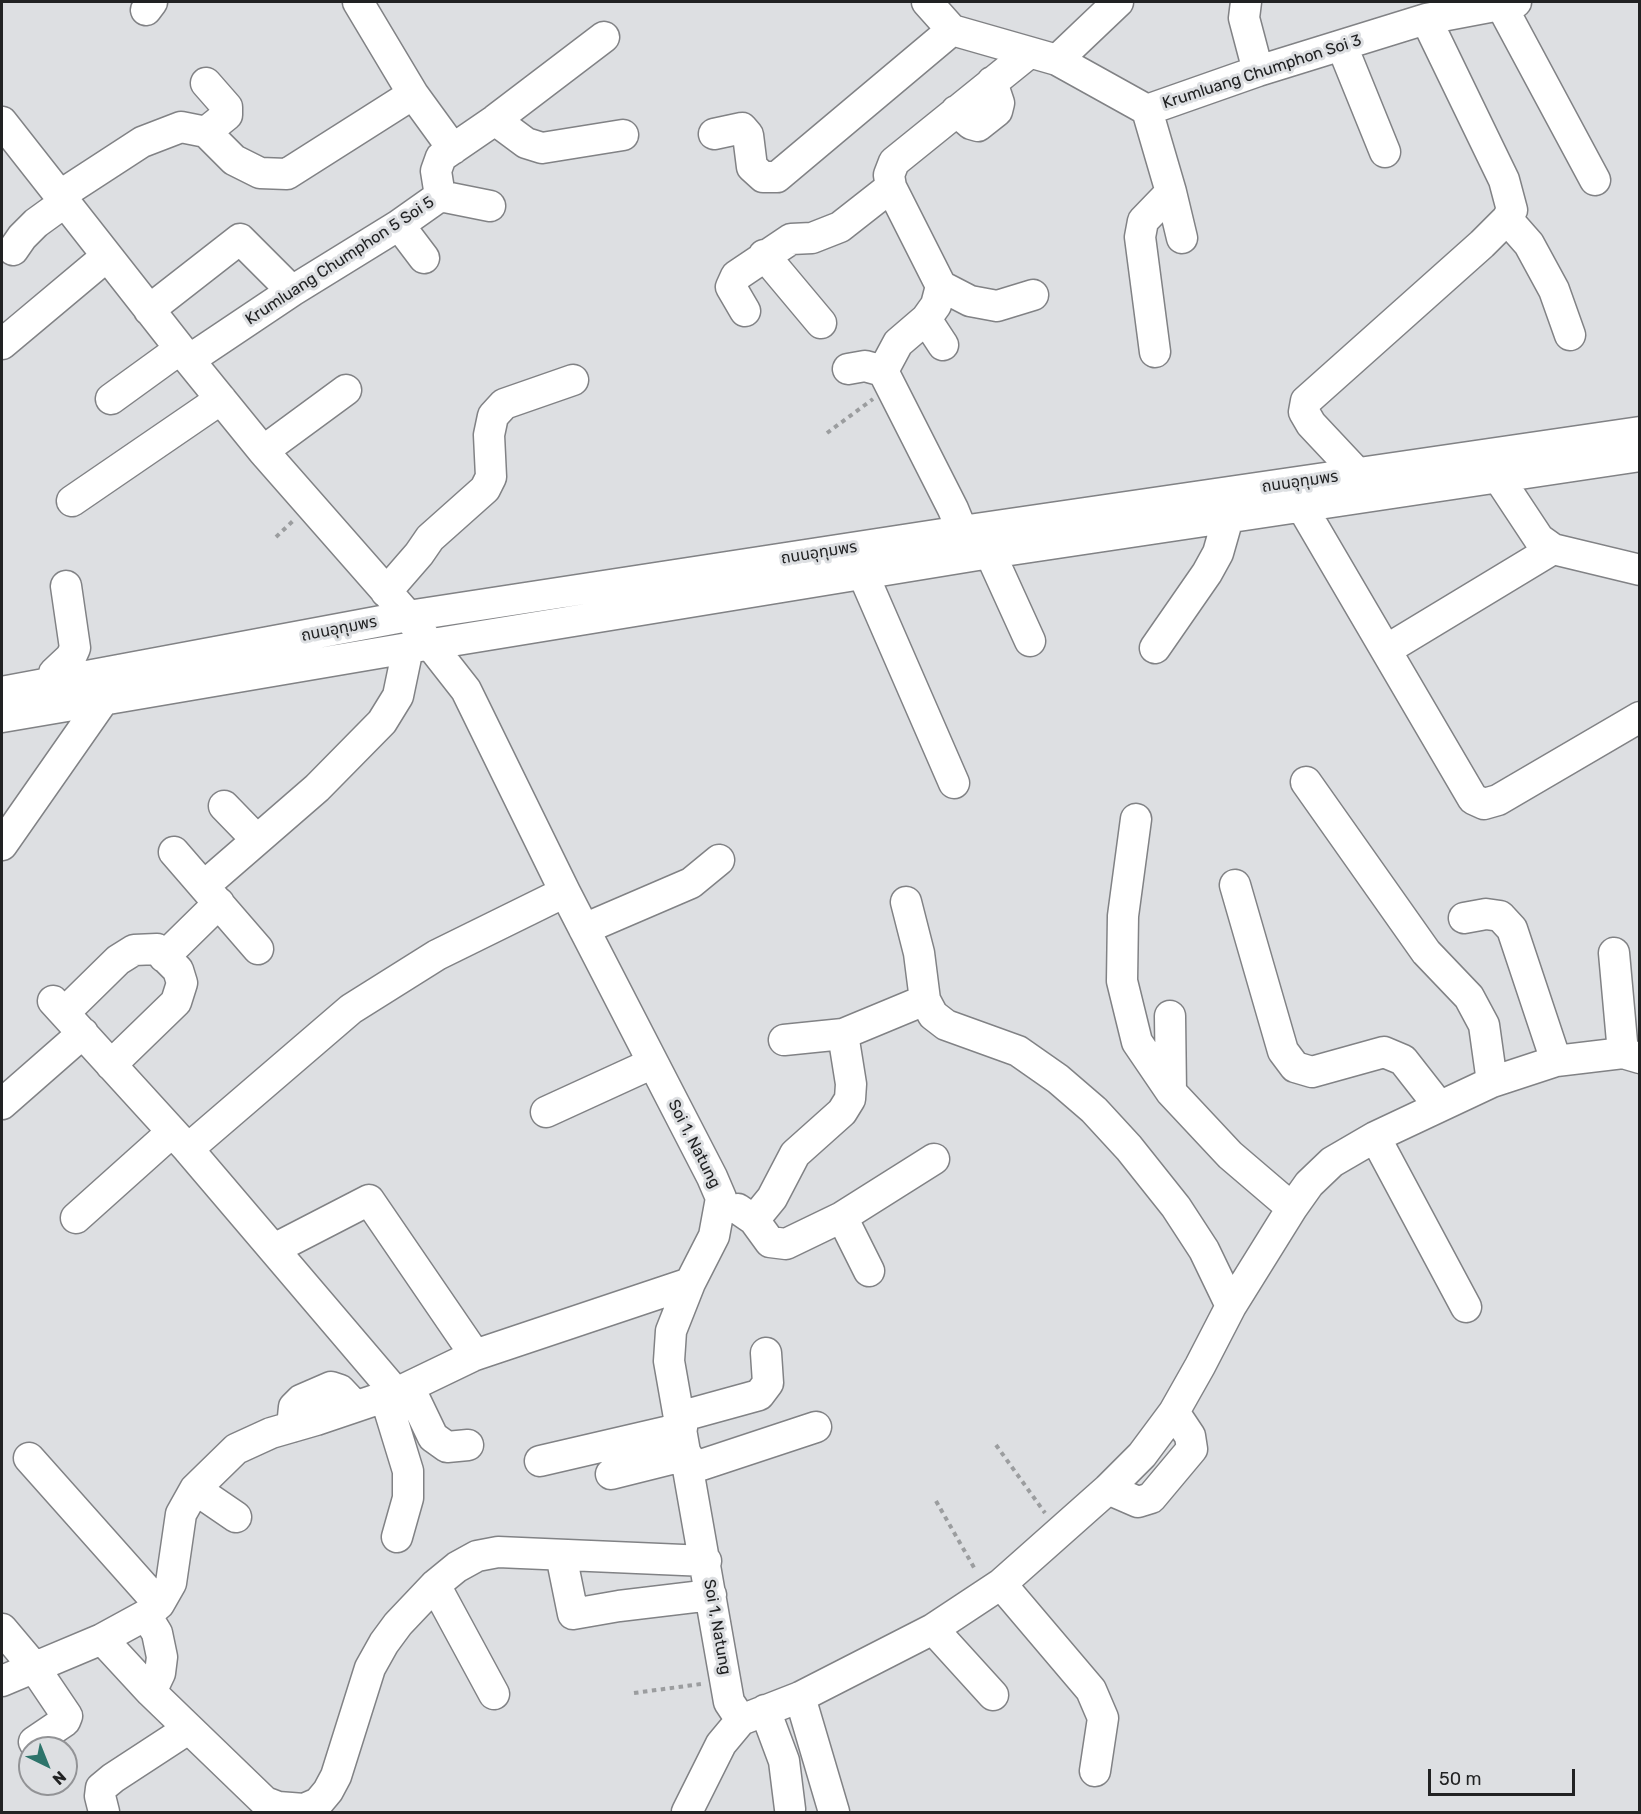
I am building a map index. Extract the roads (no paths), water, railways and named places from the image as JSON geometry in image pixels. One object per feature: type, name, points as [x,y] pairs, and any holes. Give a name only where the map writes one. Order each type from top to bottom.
[{"type":"street","points":[[358,2],[413,94],[453,149]]},
{"type":"street","points":[[714,134],[742,128],[748,135],[752,167],[763,177],[777,177],[952,30],[927,2]]},
{"type":"street","points":[[1033,296],[997,306],[970,301],[940,286],[891,187],[890,175],[894,162],[992,82],[1043,57],[1118,2]]},
{"type":"street","points":[[1246,2],[1244,18],[1258,71]]},
{"type":"street","points":[[1508,3],[1595,180]]},
{"type":"street","name":"Krumluang Chumphon Soi 3","points":[[952,30],[1043,57],[1147,110],[1258,71],[1426,19],[1508,3]]},
{"type":"street","points":[[1357,473],[1311,424],[1304,412],[1306,400],[1482,244],[1507,219],[1512,210],[1504,180],[1426,19]]},
{"type":"street","name":"Krumluang Chumphon 5 Soi 5","points":[[111,399],[399,225],[440,196],[436,171],[441,158],[495,120],[604,36]]},
{"type":"street","points":[[1342,46],[1385,152]]},
{"type":"street","points":[[206,83],[227,107],[227,115],[206,132]]},
{"type":"street","points":[[13,250],[22,237],[62,199],[142,142],[181,127],[206,132],[234,160],[260,172],[287,174],[413,94]]},
{"type":"street","points":[[1147,110],[1182,238]]},
{"type":"street","points":[[495,120],[526,143],[542,148],[623,135]]},
{"type":"street","name":"Soi 1, Natung","points":[[2,122],[263,451],[408,616],[420,646],[466,690],[565,892],[721,1198],[714,1236],[690,1283],[671,1331],[669,1361],[729,1702],[753,1715],[784,1761],[790,1809]]},
{"type":"street","points":[[746,311],[731,287],[736,276],[791,239],[812,238],[840,227],[891,187]]},
{"type":"street","points":[[1155,352],[1140,237],[1143,221],[1171,192]]},
{"type":"street","points":[[440,196],[490,206]]},
{"type":"street","points":[[1507,219],[1529,244],[1554,290],[1570,336]]},
{"type":"street","points":[[399,225],[424,258]]},
{"type":"street","points":[[149,310],[240,239],[292,291]]},
{"type":"street","points":[[764,255],[821,323]]},
{"type":"street","points":[[2,344],[107,256]]},
{"type":"street","points":[[887,379],[898,343],[926,319],[936,305],[940,286]]},
{"type":"street","points":[[926,319],[943,345]]},
{"type":"street","points":[[848,369],[865,366],[887,379],[962,531]]},
{"type":"street","points":[[386,592],[430,538],[485,489],[491,477],[489,435],[493,416],[504,404],[573,380]]},
{"type":"street","points":[[263,451],[346,390]]},
{"type":"street","points":[[72,501],[221,399]]},
{"type":"street","name":"ถนนอุทุมพร","points":[[2,692],[408,616],[962,531],[1640,432]]},
{"type":"street","name":"ถนนอุทุมพร","points":[[2,717],[990,553],[1640,456]]},
{"type":"street","points":[[1498,477],[1539,539],[1553,549],[1640,570]]},
{"type":"street","points":[[1302,507],[1473,799],[1484,804],[1498,800],[1640,717]]},
{"type":"street","points":[[1155,648],[1207,573],[1218,553],[1228,518]]},
{"type":"street","points":[[1386,650],[1553,549]]},
{"type":"street","points":[[990,553],[1030,641]]},
{"type":"street","points":[[862,574],[954,783]]},
{"type":"street","points":[[52,683],[54,673],[71,657],[75,648],[66,586]]},
{"type":"street","points":[[164,957],[211,894],[257,840],[316,788],[382,722],[398,696],[420,646]]},
{"type":"street","points":[[2,845],[104,699]]},
{"type":"street","points":[[1306,782],[1426,952],[1469,997],[1484,1025],[1492,1082]]},
{"type":"street","points":[[224,806],[257,840]]},
{"type":"street","points":[[1136,819],[1123,916],[1122,981],[1137,1042],[1172,1092],[1230,1155],[1292,1208]]},
{"type":"street","points":[[174,852],[258,949]]},
{"type":"street","points":[[584,929],[692,883],[719,860]]},
{"type":"street","points":[[1235,885],[1283,1050],[1296,1067],[1312,1072],[1384,1052],[1403,1060],[1439,1106]]},
{"type":"street","points":[[76,1218],[351,1009],[437,955],[565,892]]},
{"type":"street","points":[[906,902],[919,953],[925,1000],[933,1015],[945,1025],[1018,1051],[1058,1079],[1094,1110],[1176,1207],[1204,1250],[1231,1306]]},
{"type":"street","points":[[1464,918],[1486,914],[1500,916],[1512,929],[1556,1061]]},
{"type":"street","points":[[2,1104],[67,1015],[118,960],[134,950],[157,949],[178,970],[182,983],[176,1002],[111,1065]]},
{"type":"street","points":[[687,1812],[721,1744],[753,1715],[800,1697],[933,1629],[994,1588],[1060,1533],[1142,1455],[1174,1412],[1231,1306],[1292,1208],[1309,1184],[1332,1162],[1375,1137],[1492,1082],[1556,1061],[1631,1055],[1614,953]]},
{"type":"street","points":[[784,1040],[843,1034],[925,1000]]},
{"type":"street","points":[[67,1015],[180,1140],[433,1437],[447,1447],[468,1445]]},
{"type":"street","points":[[1170,1016],[1172,1092]]},
{"type":"street","points":[[754,1220],[772,1198],[795,1154],[842,1112],[850,1099],[851,1084],[843,1034]]},
{"type":"street","points":[[546,1112],[653,1063]]},
{"type":"street","points":[[1375,1137],[1466,1307]]},
{"type":"street","points":[[721,1198],[754,1220],[770,1242],[786,1244],[842,1217],[934,1159]]},
{"type":"street","points":[[274,1249],[369,1200],[475,1356]]},
{"type":"street","points":[[842,1217],[869,1271]]},
{"type":"street","points":[[2,1681],[102,1639],[153,1610],[171,1583],[181,1514],[195,1489],[236,1449],[271,1433],[396,1392],[475,1356],[690,1283]]},
{"type":"street","points":[[611,1474],[684,1442],[759,1395],[768,1383],[766,1353]]},
{"type":"street","points":[[396,1392],[408,1471],[408,1498],[397,1538]]},
{"type":"street","points":[[540,1461],[816,1427]]},
{"type":"street","points":[[29,1458],[153,1610],[162,1657],[160,1673],[151,1692]]},
{"type":"street","points":[[195,1489],[236,1517]]},
{"type":"street","points":[[102,1639],[188,1729],[265,1802],[278,1808],[304,1809],[318,1803],[336,1776],[370,1668],[384,1643],[398,1624],[435,1585],[457,1567],[477,1556],[498,1552],[706,1561]]},
{"type":"street","points":[[561,1555],[560,1617],[619,1606],[711,1596]]},
{"type":"street","points":[[435,1585],[494,1694]]},
{"type":"street","points":[[994,1588],[1091,1690],[1103,1718],[1095,1771]]},
{"type":"street","points":[[2,1629],[34,1667],[68,1716],[65,1721],[43,1736]]},
{"type":"street","points":[[933,1629],[993,1695]]},
{"type":"street","points":[[800,1697],[834,1812]]},
{"type":"street","points":[[104,1812],[100,1796],[101,1788],[188,1729]]}]
